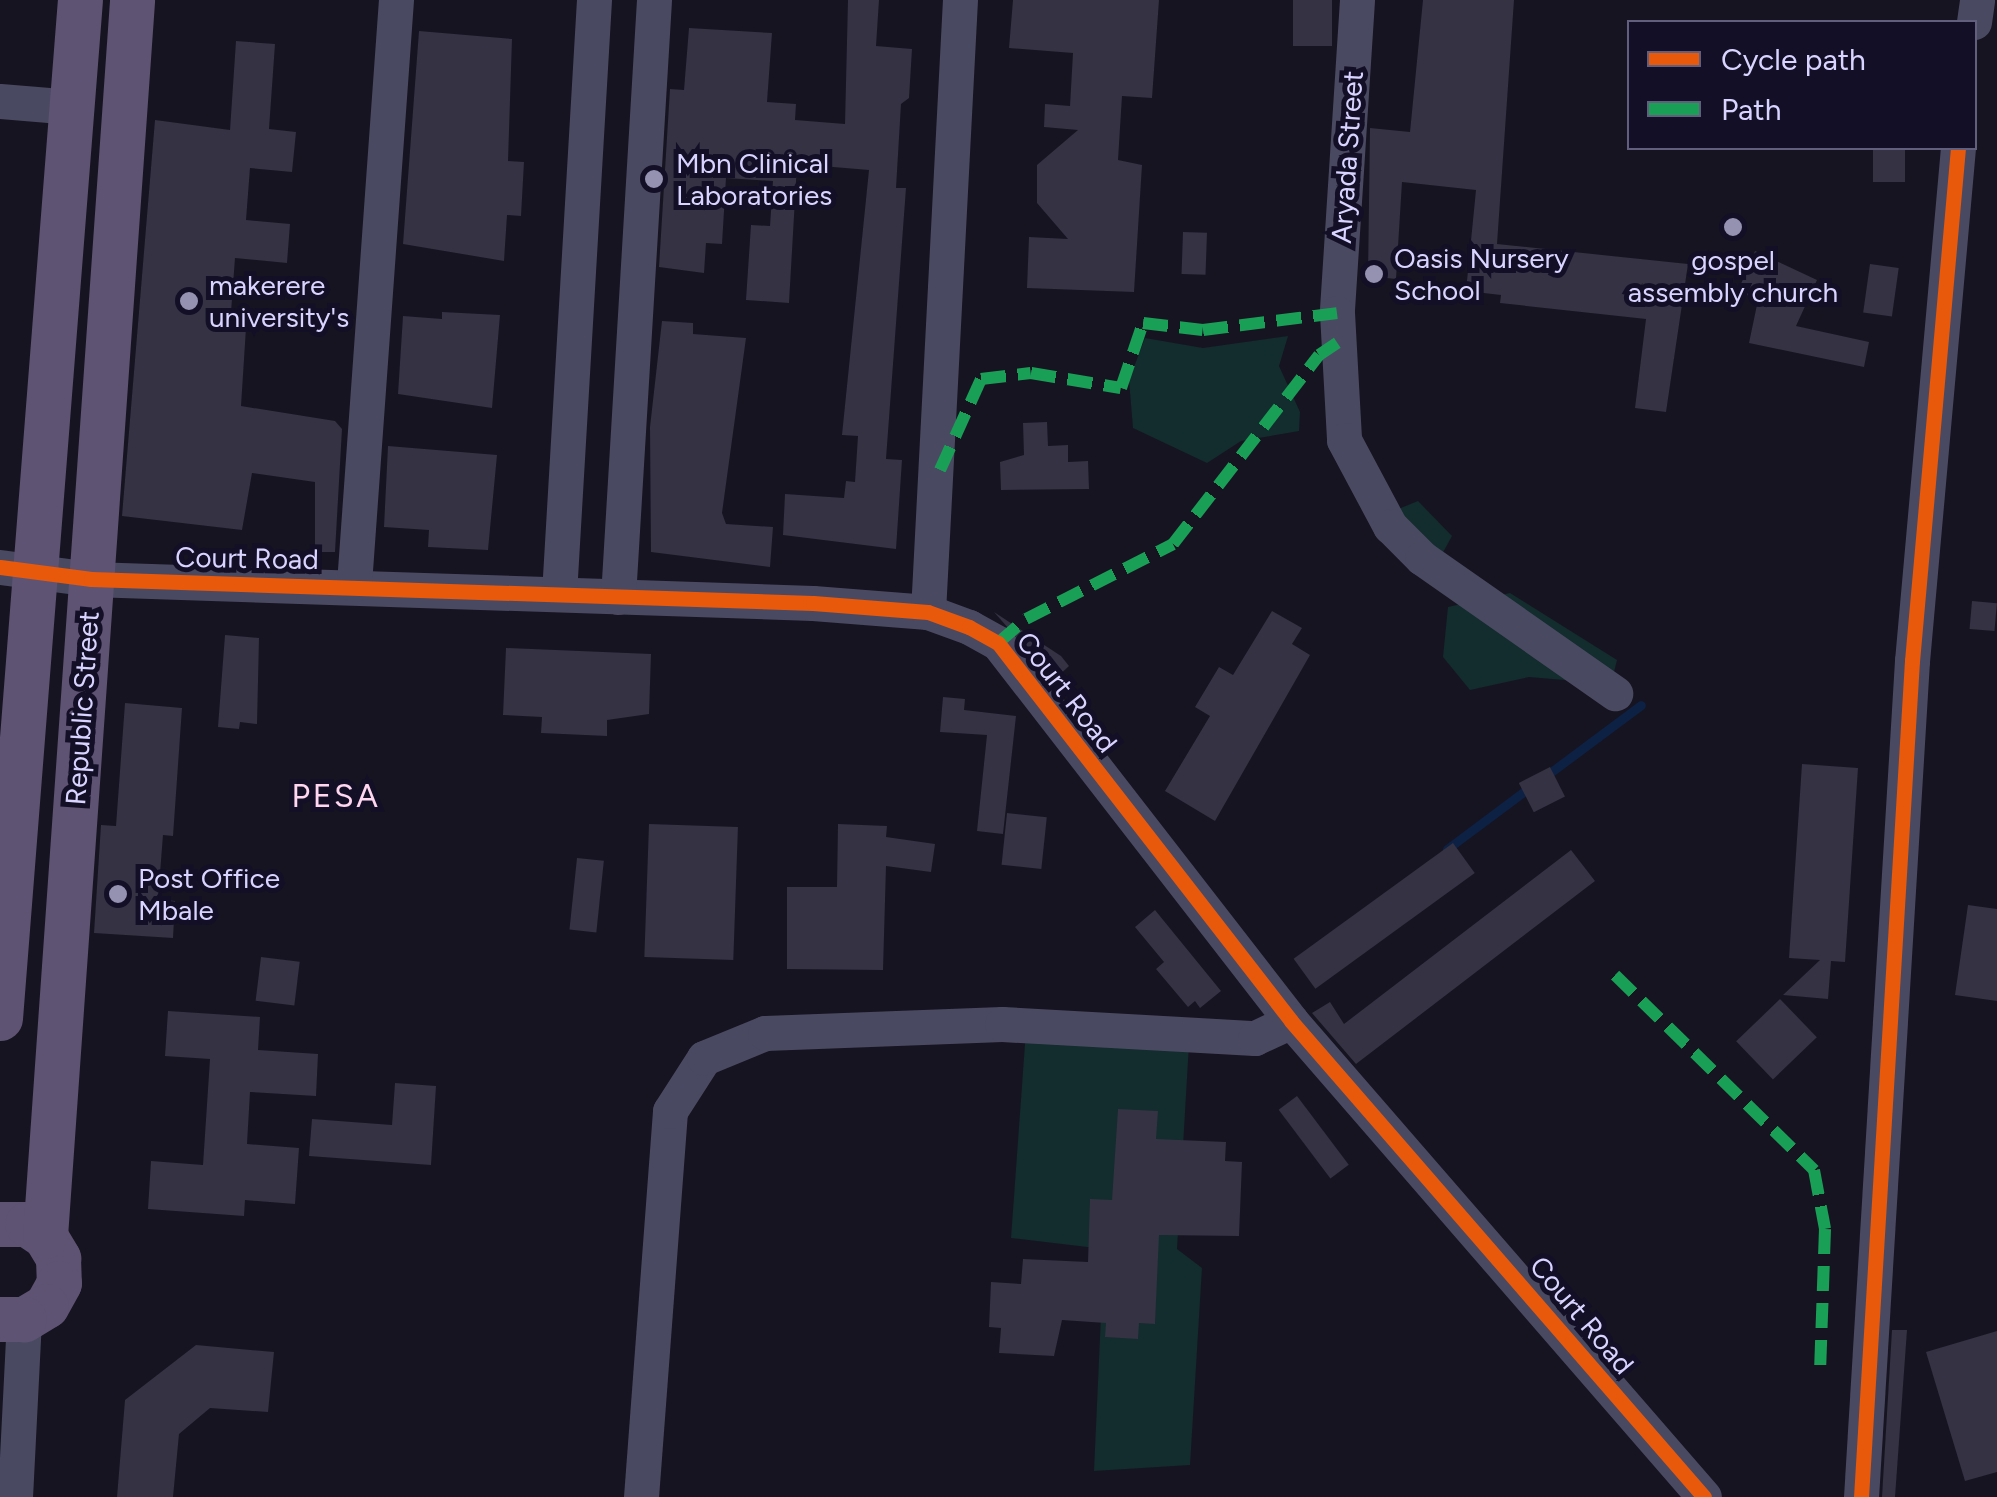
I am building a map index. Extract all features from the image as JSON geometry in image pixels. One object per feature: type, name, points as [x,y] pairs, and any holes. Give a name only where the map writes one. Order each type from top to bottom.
[{"type":"main road","points":[[0,1018],[16,569],[73,107],[80,0]]},
{"type":"main road","name":"Republic Street","points":[[45,1236],[132,0]]},
{"type":"main road","points":[[0,1224],[26,1224],[45,1236],[58,1258],[59,1284],[46,1306],[12,1319]]},
{"type":"street","points":[[354,584],[396,0]]},
{"type":"street","points":[[559,594],[594,0]]},
{"type":"street","points":[[618,597],[654,0]]},
{"type":"street","points":[[928,612],[960,0]]},
{"type":"street","name":"Aryada Street","points":[[1357,0],[1337,313],[1344,440],[1390,526],[1453,583],[1615,693]]},
{"type":"street","points":[[0,101],[73,107]]},
{"type":"street","points":[[1860,1497],[1912,661],[1958,150]]},
{"type":"street","name":"Court Road","points":[[16,569],[91,579],[354,584],[928,612],[998,643],[1291,1021],[1704,1497]]},
{"type":"street","points":[[641,1497],[670,1111],[704,1058],[765,1034],[1002,1024],[1255,1038],[1291,1021]]},
{"type":"street","points":[[12,1319],[15,1497]]},
{"type":"green space","points":[[1288,336],[1279,366],[1300,412],[1299,431],[1241,441],[1207,463],[1133,428],[1129,380],[1145,338],[1203,348]]},
{"type":"green space","points":[[1418,501],[1452,536],[1435,567],[1391,512]]},
{"type":"green space","points":[[1510,593],[1617,660],[1611,684],[1529,677],[1470,690],[1443,657],[1448,607]]},
{"type":"green space","points":[[1026,1030],[1189,1044],[1177,1249],[1202,1268],[1190,1465],[1094,1471],[1104,1249],[1011,1238]]},
{"type":"building","points":[[848,0],[879,0],[876,46],[912,49],[909,98],[901,104],[896,188],[906,188],[886,459],[902,460],[896,549],[783,535],[785,494],[844,498],[846,481],[855,482],[858,436],[842,435],[869,170],[797,164],[789,303],[746,300],[751,225],[770,226],[773,181],[726,178],[722,244],[706,243],[704,273],[659,267],[670,89],[684,90],[689,28],[772,33],[767,102],[796,104],[795,120],[845,124]]},
{"type":"building","points":[[1013,0],[1159,0],[1152,98],[1122,96],[1118,160],[1142,165],[1134,292],[1027,288],[1029,237],[1068,239],[1037,203],[1037,165],[1078,130],[1044,127],[1045,104],[1070,106],[1073,53],[1009,48]]},
{"type":"building","points":[[1293,0],[1332,0],[1332,46],[1293,46]]},
{"type":"building","points":[[1423,0],[1514,0],[1497,244],[1688,264],[1666,412],[1635,408],[1646,319],[1500,303],[1501,295],[1466,291],[1476,190],[1402,182],[1396,279],[1368,276],[1370,128],[1410,132]]},
{"type":"building","points":[[419,31],[512,39],[508,161],[524,162],[521,216],[507,215],[504,261],[403,244]]},
{"type":"building","points":[[236,41],[275,44],[269,129],[296,132],[292,172],[250,168],[246,220],[290,224],[287,263],[235,258],[230,326],[246,328],[241,406],[335,421],[342,429],[335,552],[315,552],[315,482],[252,473],[242,530],[122,516],[155,120],[230,130]]},
{"type":"building","points":[[1873,150],[1905,150],[1905,182],[1873,182]]},
{"type":"building","points":[[1183,232],[1207,233],[1206,275],[1182,274]]},
{"type":"building","points":[[1755,251],[1817,280],[1796,326],[1869,342],[1864,367],[1749,343],[1758,300],[1738,291]]},
{"type":"building","points":[[1870,264],[1899,268],[1892,317],[1863,313]]},
{"type":"building","points":[[442,312],[500,315],[492,408],[398,394],[403,316],[442,319]]},
{"type":"building","points":[[662,321],[693,323],[693,334],[746,338],[722,513],[726,524],[773,527],[770,567],[651,552],[650,427]]},
{"type":"building","points":[[1047,422],[1048,446],[1068,445],[1068,462],[1088,461],[1089,489],[1001,490],[1000,462],[1024,455],[1023,423]]},
{"type":"building","points":[[388,446],[497,455],[488,550],[428,547],[429,530],[384,527]]},
{"type":"building","points":[[1972,601],[1997,603],[1994,631],[1970,629]]},
{"type":"building","points":[[1272,611],[1302,628],[1292,644],[1310,655],[1215,821],[1165,791],[1210,716],[1195,707],[1219,667],[1233,675]]},
{"type":"building","points":[[994,612],[1061,656],[1069,666],[1054,680]]},
{"type":"building","points":[[225,635],[259,638],[257,724],[240,722],[239,729],[218,727]]},
{"type":"building","points":[[506,648],[651,654],[649,714],[607,720],[607,736],[541,733],[542,717],[503,715]]},
{"type":"building","points":[[943,697],[965,699],[964,710],[1016,716],[1003,834],[977,831],[987,735],[940,732]]},
{"type":"building","points":[[125,703],[182,708],[173,836],[163,835],[158,899],[175,901],[173,938],[94,933],[101,825],[116,826]]},
{"type":"building","points":[[1802,764],[1858,768],[1845,962],[1831,961],[1828,999],[1783,995],[1820,960],[1789,958]]},
{"type":"building","points":[[1550,767],[1565,796],[1534,812],[1519,783]]},
{"type":"building","points":[[1007,813],[1047,817],[1041,869],[1002,865]]},
{"type":"building","points":[[649,824],[738,827],[733,960],[644,957]]},
{"type":"building","points":[[838,824],[887,826],[886,837],[935,844],[931,872],[886,866],[883,970],[787,969],[787,887],[837,887]]},
{"type":"building","points":[[1453,843],[1475,873],[1315,989],[1294,959]]},
{"type":"building","points":[[1571,850],[1595,881],[1356,1064],[1312,1013],[1330,1002],[1344,1024]]},
{"type":"building","points":[[577,858],[604,861],[596,932],[569,930]]},
{"type":"building","points":[[1968,905],[1997,909],[1997,1001],[1955,995]]},
{"type":"building","points":[[1155,910],[1221,991],[1200,1008],[1195,1001],[1188,1007],[1156,969],[1164,962],[1135,927]]},
{"type":"building","points":[[261,957],[300,962],[294,1005],[256,1001]]},
{"type":"building","points":[[1780,999],[1817,1037],[1773,1079],[1736,1041]]},
{"type":"building","points":[[168,1011],[260,1017],[258,1050],[318,1054],[316,1096],[250,1092],[247,1144],[299,1148],[295,1204],[245,1200],[244,1216],[148,1209],[151,1161],[203,1165],[210,1059],[165,1056]]},
{"type":"building","points":[[395,1083],[436,1086],[431,1165],[309,1156],[312,1119],[392,1125]]},
{"type":"building","points":[[1297,1096],[1349,1165],[1330,1179],[1279,1110]]},
{"type":"building","points":[[1118,1109],[1158,1111],[1156,1139],[1226,1142],[1225,1161],[1242,1162],[1239,1236],[1159,1235],[1155,1324],[1139,1323],[1138,1339],[1105,1337],[1106,1323],[1062,1320],[1054,1356],[999,1353],[1001,1328],[989,1327],[991,1282],[1021,1284],[1023,1259],[1088,1262],[1090,1199],[1112,1200]]},
{"type":"building","points":[[1892,1330],[1907,1330],[1895,1497],[1882,1497]]},
{"type":"building","points":[[1997,1331],[1997,1472],[1965,1481],[1926,1352]]},
{"type":"building","points":[[196,1345],[274,1352],[268,1412],[210,1408],[179,1434],[173,1497],[117,1497],[125,1400]]},
{"type":"waterway","points":[[1543,778],[1641,705]]},
{"type":"waterway","points":[[1447,849],[1530,787]]},
{"type":"marked path","points":[[940,470],[981,379],[1031,373],[1121,388],[1143,323],[1203,330],[1337,313]]},
{"type":"marked path","points":[[998,643],[1026,619],[1173,544],[1319,355],[1337,343]]},
{"type":"marked path","points":[[1615,975],[1814,1170],[1825,1229],[1820,1373]]},
{"type":"cycle path","points":[[1861,1497],[1912,661],[1958,150]]},
{"type":"cycle path","points":[[0,567],[91,579],[813,603],[928,612],[969,627],[998,643],[1291,1021],[1704,1497]]},
{"type":"place","name":"Mbn Clinical Laboratories","points":[[654,179]]},
{"type":"place","name":"gospel assembly church","points":[[1733,227]]},
{"type":"place","name":"Oasis Nursery School","points":[[1374,274]]},
{"type":"place","name":"makerere university's","points":[[189,301]]},
{"type":"place","name":"Post Office Mbale","points":[[118,894]]},
{"type":"district","name":"PESA","points":[[336,796]]}]
